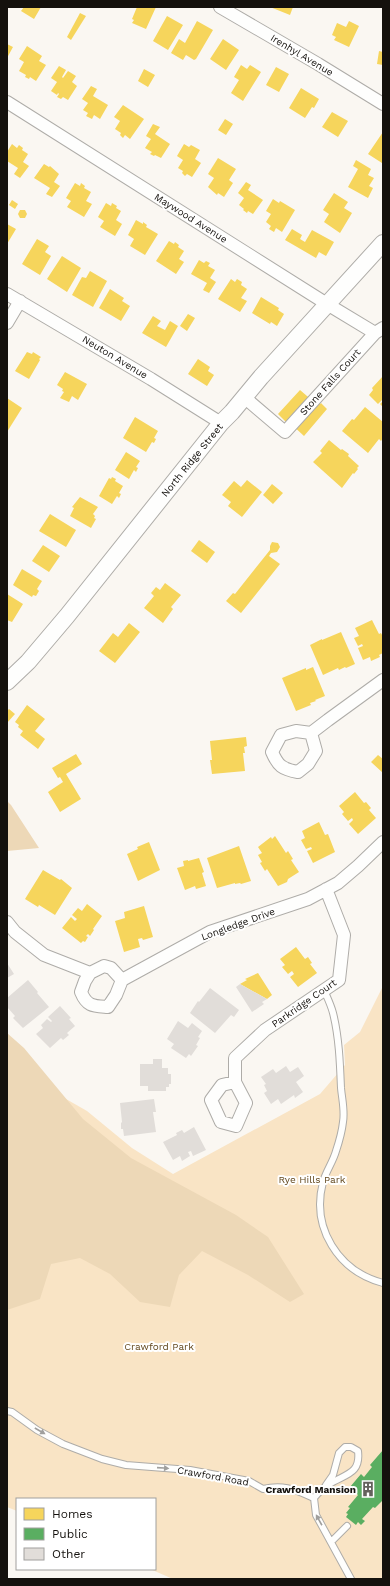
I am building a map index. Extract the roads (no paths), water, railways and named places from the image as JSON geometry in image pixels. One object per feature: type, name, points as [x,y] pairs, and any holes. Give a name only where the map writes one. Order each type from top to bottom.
[{"type":"street","name":"Irenhyl Avenue","points":[[220,7],[239,12],[318,64],[383,104]]},
{"type":"street","name":"Maywood Avenue","points":[[7,102],[327,304],[379,330]]},
{"type":"street","name":"North Ridge Street","points":[[7,682],[28,662],[67,616],[221,423],[383,243]]},
{"type":"street","name":"Neuton Avenue","points":[[7,294],[151,379],[221,423]]},
{"type":"street","points":[[7,323],[20,302]]},
{"type":"street","name":"Stone Falls Court","points":[[244,397],[285,432],[379,330]]},
{"type":"street","points":[[311,733],[383,680]]},
{"type":"street","name":"Longledge Drive","points":[[122,980],[210,932],[308,899],[338,883],[383,842]]},
{"type":"street","name":"Parkridge Court","points":[[235,1082],[235,1058],[265,1030],[339,980],[344,935],[326,889]]},
{"type":"street","points":[[7,922],[15,932],[44,955],[90,973]]},
{"type":"street","points":[[104,966],[111,968],[122,980],[116,995],[108,1007],[91,1005],[84,1000],[81,992],[90,973],[104,966]]},
{"type":"lane","points":[[324,990],[333,1012],[337,1035],[344,1121],[336,1152],[323,1181],[320,1199],[320,1214],[324,1230],[337,1254],[353,1269],[364,1276],[383,1283]]},
{"type":"lane","name":"Crawford Road","points":[[7,1410],[37,1430],[68,1446],[102,1459],[126,1466],[190,1470],[249,1481],[263,1489],[273,1486],[289,1487],[314,1498]]},
{"type":"lane","points":[[326,1485],[351,1472],[356,1467],[359,1461],[358,1451],[351,1447],[345,1447],[339,1453],[333,1475],[314,1498],[316,1515],[350,1579]]},
{"type":"lane","points":[[331,1542],[347,1526]]},
{"type":"place","name":"Crawford Mansion","points":[[368,1489]]},
{"type":"park label","name":"Rye Hills Park","points":[[312,1179]]},
{"type":"park label","name":"Crawford Park","points":[[159,1346]]}]
